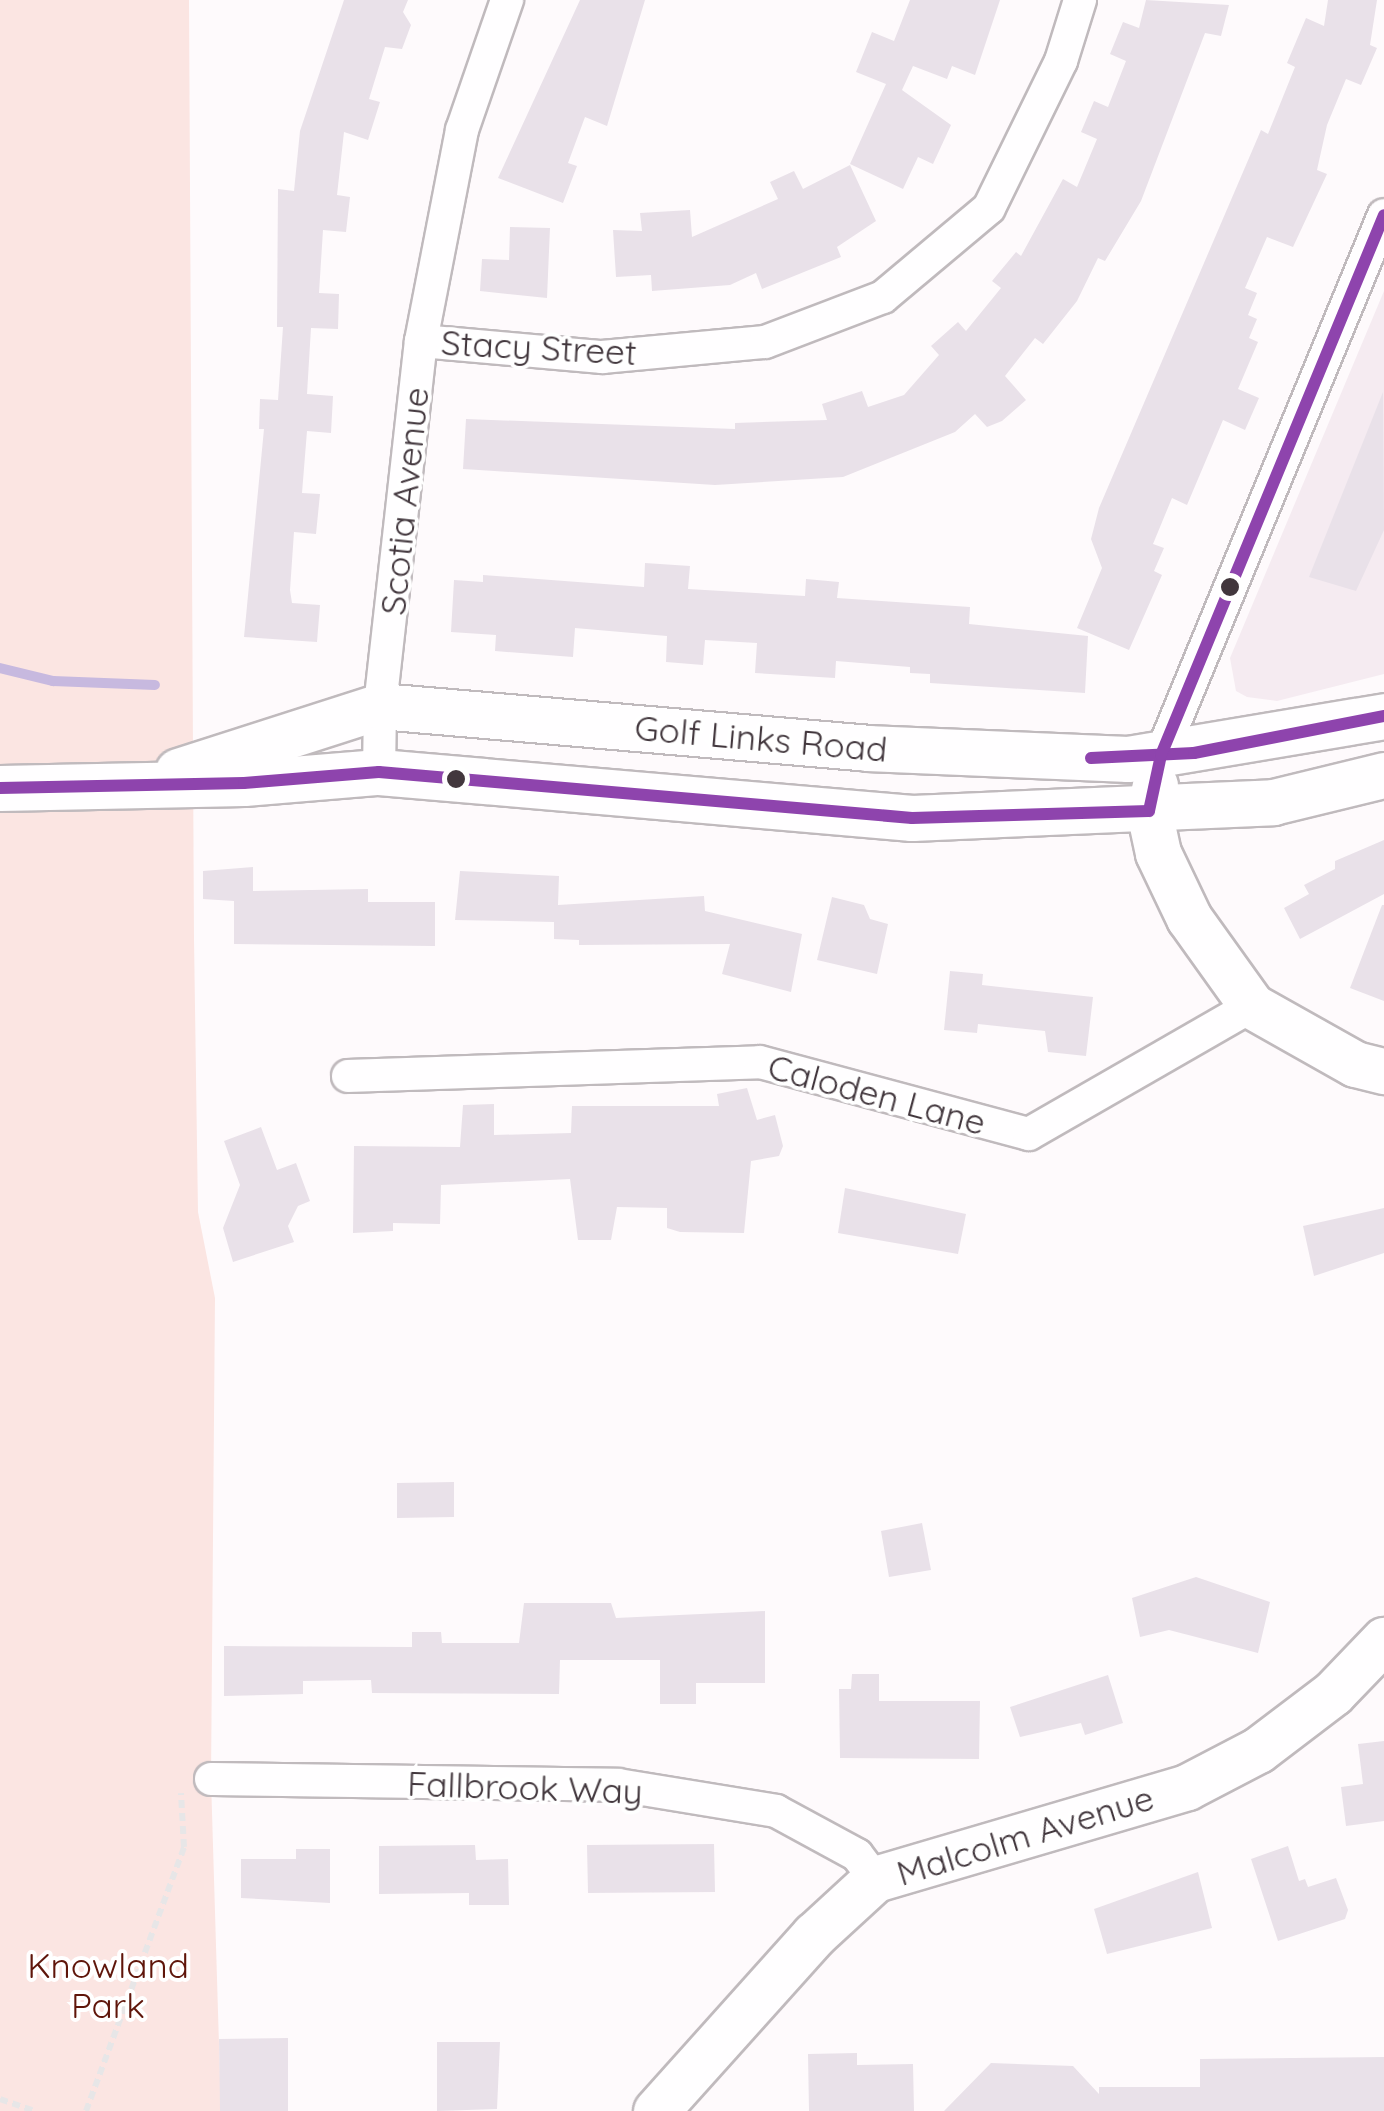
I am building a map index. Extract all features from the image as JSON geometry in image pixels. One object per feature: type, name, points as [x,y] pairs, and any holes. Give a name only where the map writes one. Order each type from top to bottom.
[{"type":"main road","name":"Golf Links Road","points":[[148,782],[380,706],[867,748],[1114,759],[1161,755],[1384,716]]},
{"type":"main road","points":[[1161,755],[1149,811],[1158,853],[1190,918],[1252,1006],[1355,1064],[1384,1071]]},
{"type":"main road","name":"Golf Links Road","points":[[0,788],[244,783],[379,772],[912,818],[1149,811],[1273,802],[1384,775]]},
{"type":"main road","name":"Malcolm Avenue","points":[[656,2111],[801,1949],[876,1879],[1187,1787],[1258,1750],[1332,1693],[1384,1640]]},
{"type":"street","name":"Scotia Avenue","points":[[379,772],[380,706],[421,340],[462,130],[507,0]]},
{"type":"street","name":"Stacy Street","points":[[421,340],[602,357],[747,344],[883,297],[989,208],[1061,61],[1080,0]]},
{"type":"street","points":[[1161,755],[1384,215]]},
{"type":"street","name":"Caloden Lane","points":[[348,1076],[760,1062],[1029,1134],[1252,1006]]},
{"type":"street","name":"Fallbrook Way","points":[[210,1779],[618,1785],[776,1811],[857,1856],[876,1879]]},
{"type":"path","points":[[86,2111],[184,1847],[180,1782],[210,1779]]},
{"type":"path","points":[[0,2098],[35,2111]]},
{"type":"shaded area","points":[[1384,291],[1384,674],[1277,701],[1247,697],[1236,691],[1230,658]]},
{"type":"green space","name":"Knowland Park","points":[[0,0],[189,0],[198,1212],[215,1298],[211,1779],[221,2111],[0,2111]]},
{"type":"building","points":[[344,0],[408,0],[403,12],[411,25],[402,49],[385,47],[369,99],[380,102],[368,140],[344,132],[337,195],[350,197],[346,232],[323,230],[319,293],[339,294],[338,329],[311,328],[307,394],[333,396],[331,433],[307,431],[302,493],[320,494],[316,534],[294,532],[290,590],[292,603],[320,605],[317,642],[244,637],[264,429],[259,429],[260,399],[278,400],[283,327],[277,327],[278,189],[294,191],[300,131]]},
{"type":"building","points":[[580,0],[645,0],[607,126],[585,117],[568,163],[577,166],[563,203],[498,178]]},
{"type":"building","points":[[910,0],[1000,0],[975,75],[952,66],[947,79],[913,66],[902,90],[951,125],[933,164],[918,157],[903,189],[850,164],[886,84],[856,72],[872,32],[894,41]]},
{"type":"building","points":[[1146,0],[1229,5],[1221,36],[1205,33],[1141,201],[1105,261],[1098,258],[1077,301],[1043,344],[1035,338],[1005,376],[1026,400],[1002,421],[987,427],[975,414],[955,432],[843,477],[715,485],[463,469],[466,419],[735,429],[735,423],[827,420],[822,404],[862,391],[868,407],[904,395],[939,355],[931,346],[958,322],[966,331],[1001,288],[992,281],[1016,252],[1021,256],[1063,179],[1077,187],[1097,139],[1081,132],[1094,101],[1108,107],[1126,61],[1110,54],[1123,22],[1139,28]]},
{"type":"building","points":[[1328,0],[1377,0],[1370,45],[1377,48],[1361,85],[1346,79],[1327,125],[1317,170],[1327,174],[1293,247],[1267,237],[1245,288],[1257,293],[1248,315],[1257,319],[1249,338],[1258,342],[1238,389],[1259,398],[1245,430],[1223,420],[1187,505],[1172,498],[1153,544],[1164,548],[1154,571],[1162,575],[1129,650],[1077,628],[1102,568],[1091,539],[1099,508],[1261,130],[1268,134],[1295,67],[1287,63],[1306,18],[1324,26]]},
{"type":"building","points":[[850,165],[876,221],[837,247],[841,257],[762,289],[756,273],[730,285],[652,291],[651,275],[616,277],[613,230],[642,231],[640,213],[690,210],[692,237],[778,199],[770,182],[794,171],[803,189]]},
{"type":"building","points":[[510,227],[550,228],[547,298],[480,291],[482,259],[509,260]]},
{"type":"building","points":[[1383,392],[1384,530],[1356,591],[1309,577]]},
{"type":"building","points":[[645,563],[690,566],[688,589],[805,596],[806,579],[839,582],[837,598],[970,607],[969,624],[1088,636],[1085,693],[930,683],[930,674],[910,673],[910,667],[836,661],[835,678],[755,673],[757,643],[705,640],[703,665],[666,662],[667,636],[575,628],[573,657],[495,651],[496,635],[451,632],[454,580],[483,582],[483,575],[644,587]]},
{"type":"building","points":[[1384,840],[1384,894],[1300,939],[1284,908],[1309,894],[1304,885],[1335,869],[1335,861]]},
{"type":"building","points":[[253,867],[253,891],[368,889],[368,902],[435,902],[435,946],[234,944],[234,901],[203,899],[203,871]]},
{"type":"building","points":[[460,871],[559,876],[558,905],[704,896],[705,911],[802,934],[791,992],[722,974],[730,944],[579,945],[579,940],[554,939],[554,922],[455,920]]},
{"type":"building","points":[[832,897],[864,905],[870,919],[888,924],[877,974],[817,960]]},
{"type":"building","points":[[1384,905],[1384,1001],[1350,988]]},
{"type":"building","points":[[950,971],[983,974],[982,985],[1093,997],[1086,1056],[1048,1052],[1045,1031],[978,1024],[977,1033],[944,1030]]},
{"type":"building","points":[[747,1088],[757,1120],[775,1115],[783,1146],[779,1156],[751,1161],[744,1233],[680,1232],[667,1228],[667,1208],[617,1207],[611,1240],[578,1240],[570,1179],[441,1185],[440,1224],[393,1223],[393,1231],[353,1233],[354,1146],[460,1147],[463,1105],[494,1104],[494,1135],[571,1133],[572,1106],[719,1106],[717,1094]]},
{"type":"building","points":[[261,1127],[277,1170],[296,1163],[310,1201],[298,1206],[288,1226],[294,1242],[233,1262],[223,1228],[240,1185],[224,1141]]},
{"type":"building","points":[[845,1188],[966,1214],[958,1254],[838,1233]]},
{"type":"building","points":[[1384,1208],[1384,1253],[1314,1276],[1303,1226]]},
{"type":"building","points":[[454,1482],[454,1517],[397,1518],[397,1483]]},
{"type":"building","points":[[922,1523],[931,1570],[889,1577],[881,1531]]},
{"type":"building","points":[[1196,1577],[1270,1602],[1258,1653],[1169,1630],[1140,1637],[1132,1598]]},
{"type":"building","points":[[524,1603],[611,1603],[616,1618],[765,1611],[765,1683],[696,1683],[696,1704],[660,1704],[660,1660],[560,1660],[559,1694],[372,1693],[371,1680],[303,1681],[303,1694],[224,1696],[224,1646],[412,1647],[412,1632],[441,1632],[442,1643],[519,1643]]},
{"type":"building","points":[[852,1674],[879,1674],[879,1701],[980,1701],[979,1759],[840,1758],[839,1689],[851,1689]]},
{"type":"building","points":[[1108,1675],[1123,1723],[1085,1735],[1081,1723],[1020,1737],[1010,1707]]},
{"type":"building","points":[[1384,1741],[1384,1821],[1346,1826],[1341,1787],[1363,1784],[1358,1744]]},
{"type":"building","points":[[714,1844],[715,1892],[588,1893],[587,1845]]},
{"type":"building","points":[[475,1845],[476,1860],[508,1859],[509,1905],[469,1905],[469,1893],[379,1894],[379,1846]]},
{"type":"building","points":[[1288,1846],[1299,1881],[1305,1879],[1308,1887],[1336,1878],[1348,1910],[1345,1919],[1278,1941],[1251,1859]]},
{"type":"building","points":[[296,1849],[330,1849],[330,1903],[241,1898],[241,1859],[296,1859]]},
{"type":"building","points":[[1198,1872],[1212,1928],[1107,1954],[1094,1909]]},
{"type":"building","points":[[288,2038],[288,2111],[220,2111],[219,2039]]},
{"type":"building","points":[[437,2042],[500,2042],[497,2109],[437,2111]]},
{"type":"building","points":[[857,2053],[857,2065],[913,2064],[914,2111],[809,2111],[808,2054]]},
{"type":"building","points":[[1384,2057],[1384,2111],[944,2111],[991,2063],[1073,2066],[1099,2094],[1099,2087],[1200,2087],[1200,2059]]},
{"type":"waterway","points":[[0,668],[53,681],[155,685]]},
{"type":"transit line","points":[[0,788],[244,783],[379,772],[912,818],[1149,811],[1161,755],[1384,215]]},
{"type":"transit line","points":[[1091,758],[1194,753],[1384,716]]}]
